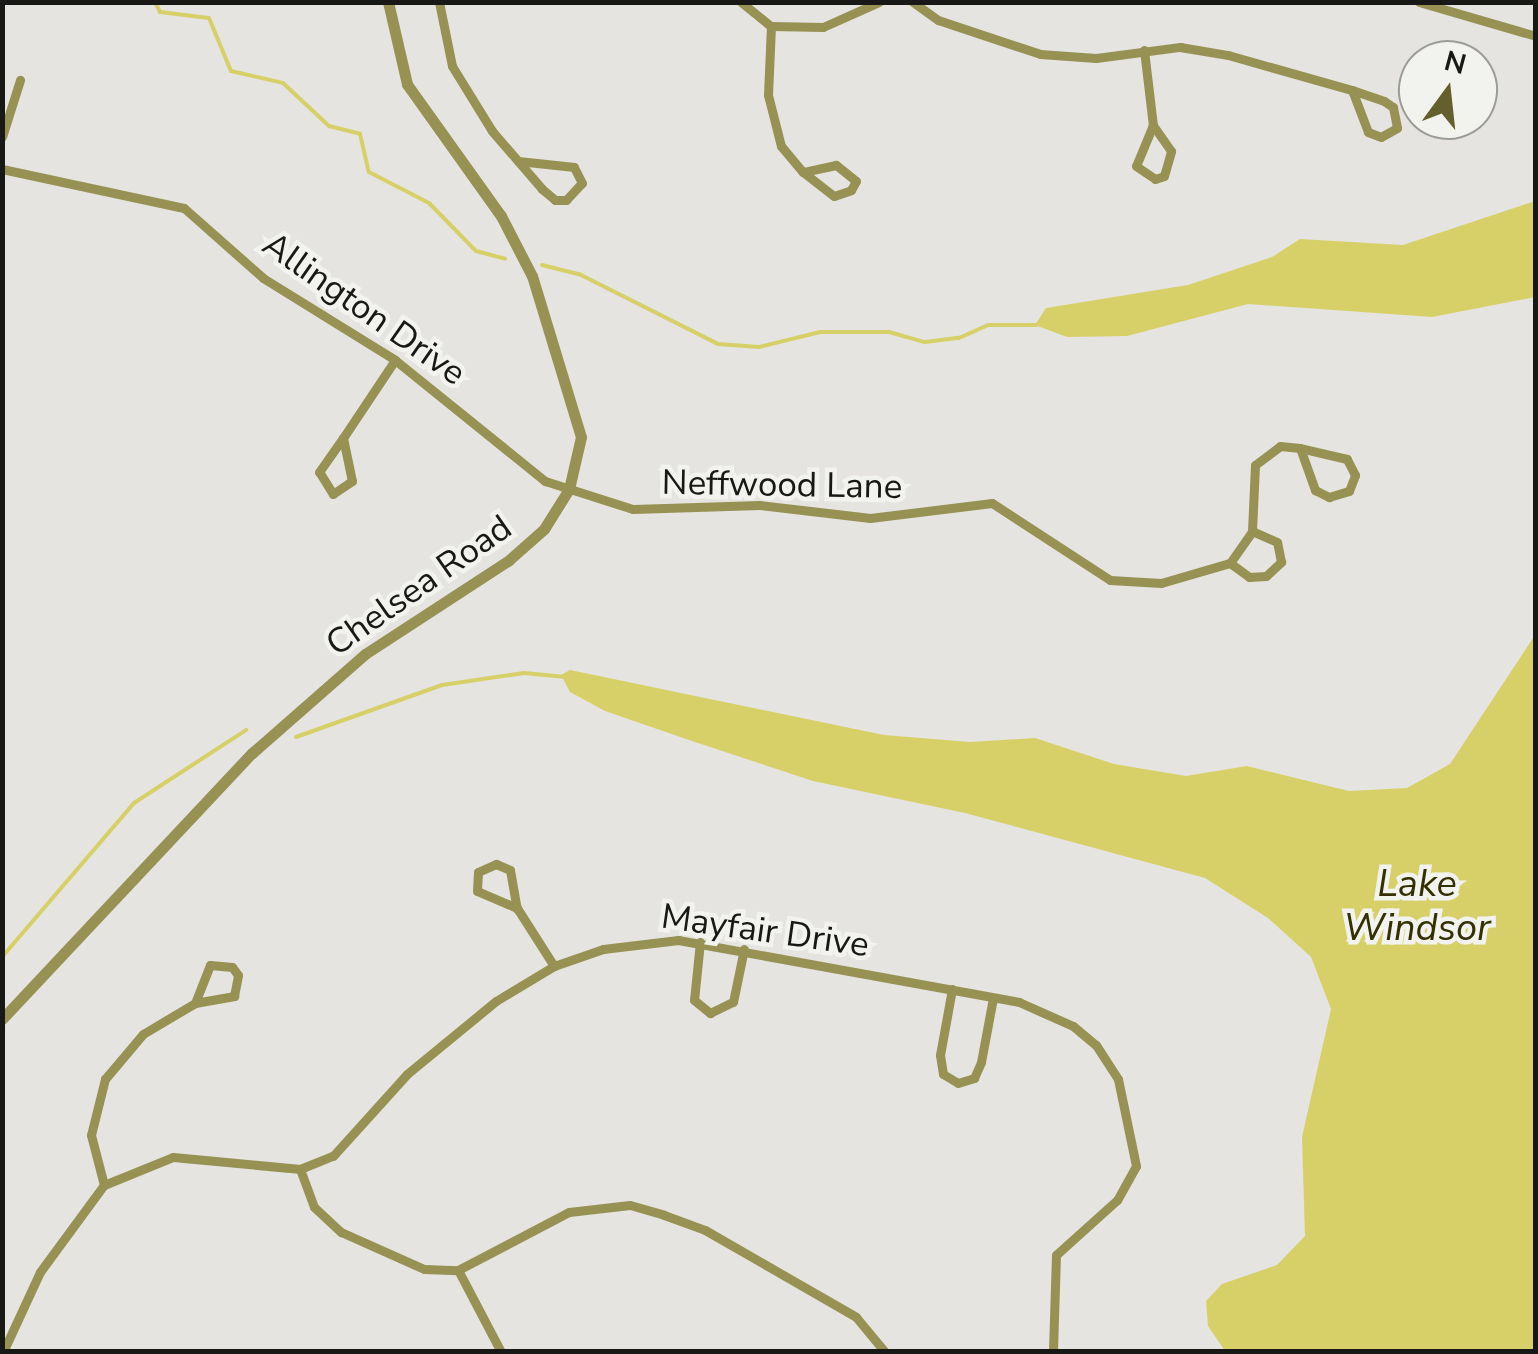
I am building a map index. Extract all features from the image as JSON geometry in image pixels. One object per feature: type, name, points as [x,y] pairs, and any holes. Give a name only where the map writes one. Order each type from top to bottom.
[{"type":"street","name":"Chelsea Road","points":[[2,1019],[148,859],[305,704],[365,654],[508,560],[544,529],[569,490],[581,437],[532,276],[501,216],[408,84],[388,2]]},
{"type":"street","points":[[439,2],[444,44],[457,77],[518,161],[554,200],[566,200],[582,183],[574,167],[518,161]]},
{"type":"street","points":[[741,2],[771,26],[823,26],[880,2]]},
{"type":"street","points":[[913,2],[938,20],[1040,54],[1096,58],[1180,47],[1228,55],[1352,90],[1393,108],[1398,128],[1380,137],[1368,132],[1352,90]]},
{"type":"street","points":[[1419,2],[1536,36]]},
{"type":"street","points":[[771,26],[771,116],[782,146],[803,172],[834,196],[852,190],[856,181],[836,165],[803,172]]},
{"type":"street","points":[[1144,50],[1153,124],[1170,151],[1164,176],[1154,180],[1136,166],[1153,124]]},
{"type":"street","points":[[2,137],[20,80]]},
{"type":"street","name":"Allington Drive","points":[[2,169],[184,208],[262,278],[395,360],[523,466],[569,490]]},
{"type":"street","points":[[344,438],[352,481],[333,494],[319,472],[395,360]]},
{"type":"street","points":[[1252,531],[1277,542],[1280,562],[1266,576],[1249,577],[1230,563],[1252,531],[1255,465],[1280,446],[1300,448],[1348,460],[1355,475],[1349,491],[1329,497],[1315,490],[1300,448]]},
{"type":"street","name":"Neffwood Lane","points":[[569,490],[633,509],[760,506],[870,518],[992,503],[1110,580],[1160,583],[1230,563]]},
{"type":"street","points":[[518,908],[477,891],[478,872],[496,864],[510,870],[518,908],[554,966]]},
{"type":"street","name":"Mayfair Drive","points":[[300,1169],[333,1156],[433,1052],[496,1001],[554,966],[640,940],[700,942],[744,949],[1042,1009],[1096,1046],[1118,1079],[1132,1124],[1136,1166],[1128,1184],[1056,1255],[1053,1352]]},
{"type":"street","points":[[700,942],[694,1000],[710,1013],[734,1002],[744,949]]},
{"type":"street","points":[[104,1184],[91,1134],[105,1079],[143,1034],[196,1003],[234,996],[238,975],[232,967],[210,965],[196,1003]]},
{"type":"street","points":[[952,989],[940,1055],[943,1074],[958,1083],[974,1078],[981,1062],[993,998]]},
{"type":"street","points":[[3,1352],[40,1272],[104,1184],[174,1157],[300,1169],[314,1207],[340,1232],[424,1270],[458,1270],[569,1212],[630,1205],[705,1230],[856,1317],[884,1352]]},
{"type":"street","points":[[458,1270],[501,1352]]},
{"type":"water","points":[[1535,201],[1535,297],[1432,317],[1248,304],[1127,336],[1067,337],[1035,325],[1046,308],[1188,285],[1272,257],[1300,239],[1403,245]]},
{"type":"water","name":"Lake Windsor","points":[[1535,635],[1535,1352],[1225,1351],[1208,1326],[1206,1301],[1222,1284],[1277,1265],[1305,1236],[1302,1137],[1331,1009],[1311,957],[1268,918],[1205,878],[965,813],[813,781],[689,740],[605,711],[570,692],[561,675],[570,670],[884,735],[970,742],[1035,738],[1114,764],[1186,776],[1247,766],[1349,791],[1407,788],[1450,764]]},
{"type":"waterway","points":[[155,2],[160,12],[209,18],[231,71],[283,83],[329,126],[360,134],[369,172],[429,203],[476,251],[505,259]]},
{"type":"waterway","points":[[542,265],[579,274],[718,344],[759,347],[820,332],[889,332],[925,342],[959,338],[988,325],[1036,325]]},
{"type":"waterway","points":[[296,737],[442,685],[524,673],[566,677]]},
{"type":"waterway","points":[[2,957],[134,803],[246,730]]}]
